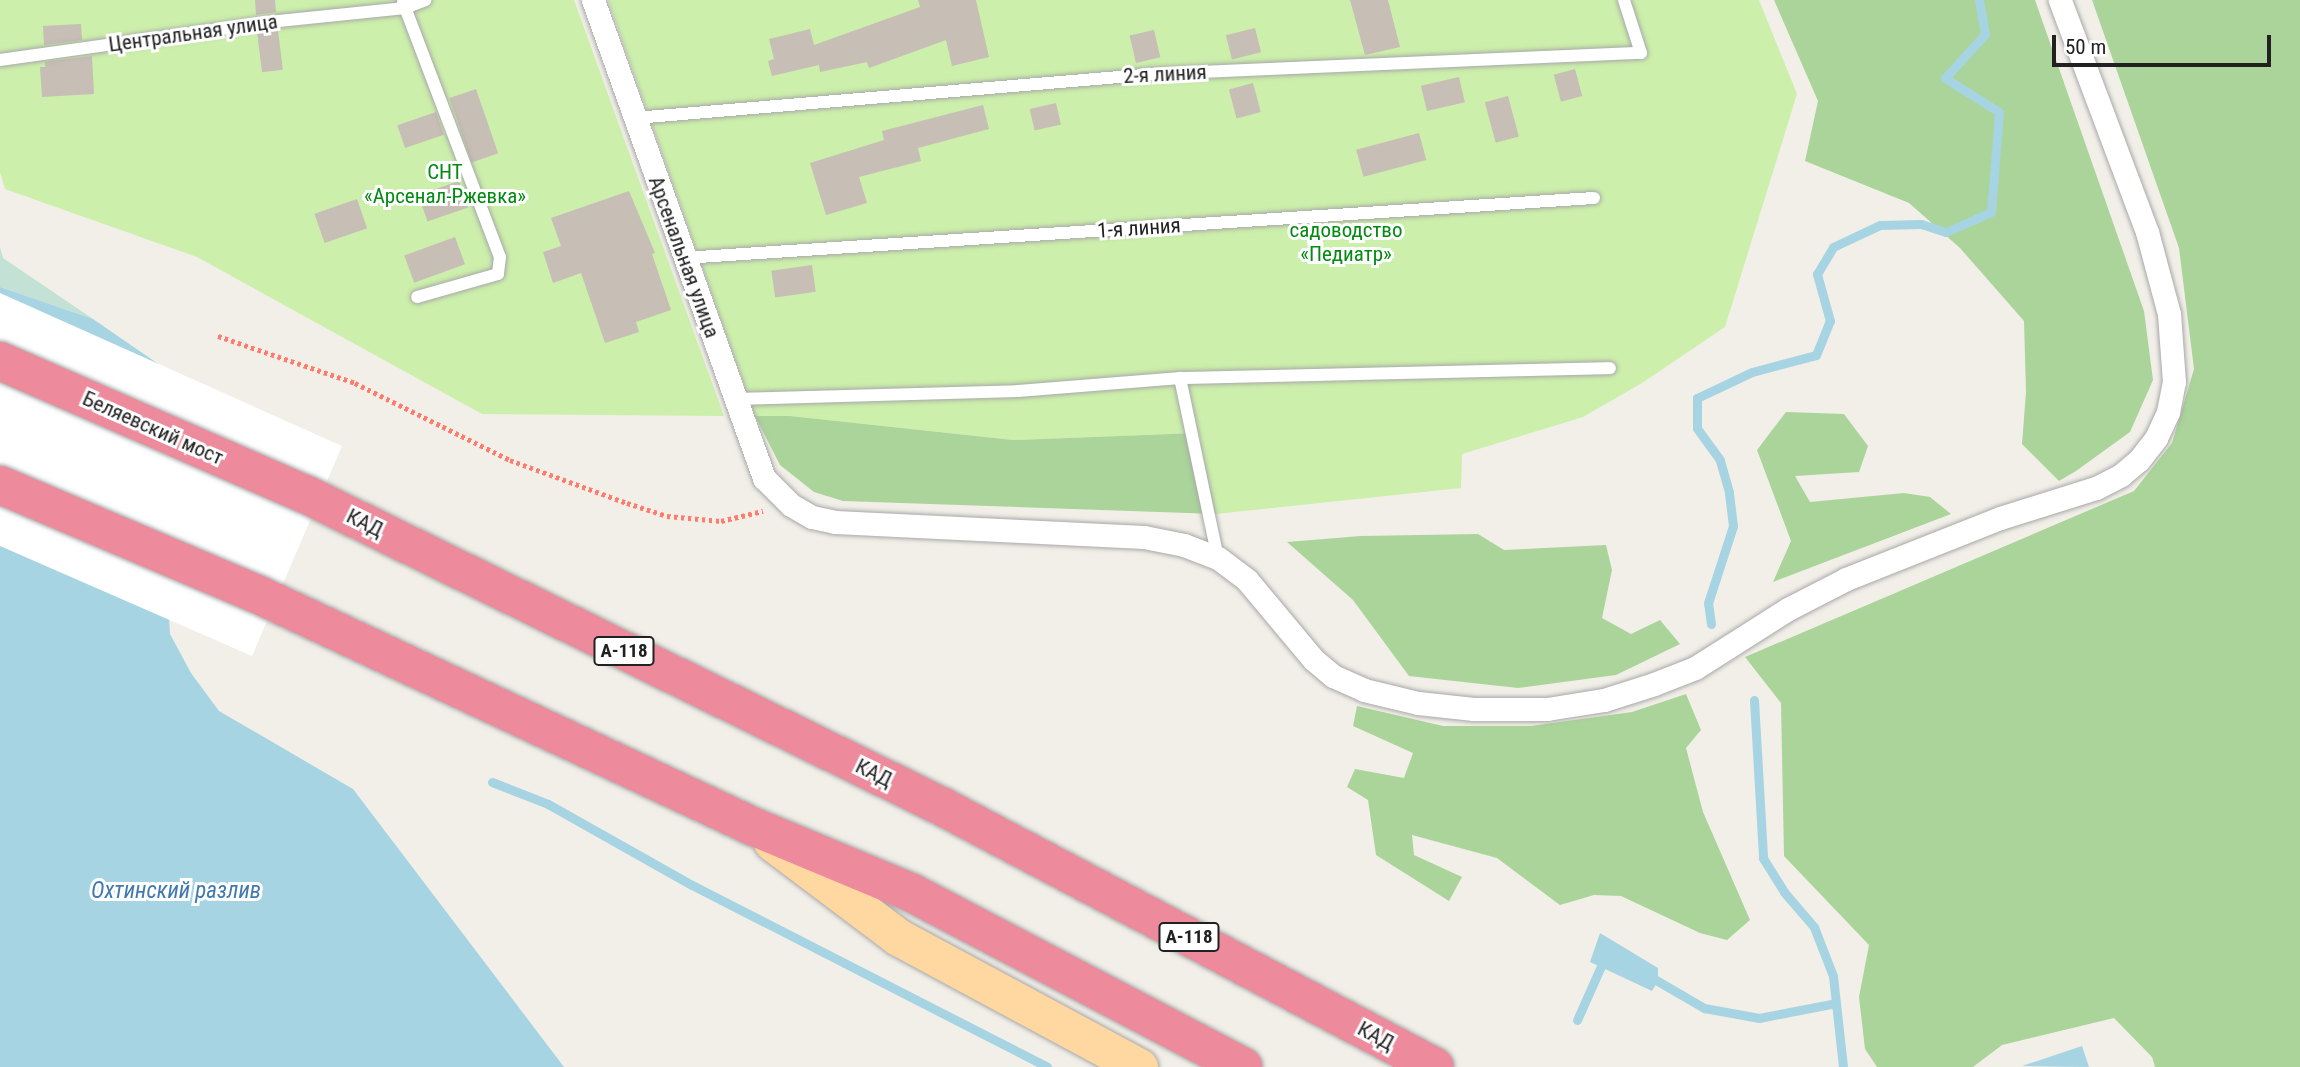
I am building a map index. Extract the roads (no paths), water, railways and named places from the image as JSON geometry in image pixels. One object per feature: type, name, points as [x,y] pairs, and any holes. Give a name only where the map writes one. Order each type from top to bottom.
[{"type":"highway","name":"Беляевский мост","points":[[0,361],[305,494]]},
{"type":"highway","points":[[0,485],[257,594],[752,826],[912,893],[1243,1067]]},
{"type":"highway","name":"КАД","points":[[305,494],[943,807],[1435,1067]]},
{"type":"main road","points":[[752,826],[898,937],[1139,1067]]},
{"type":"street","name":"Арсенальная улица","points":[[593,0],[683,258],[764,478],[791,505],[811,517],[835,522],[1144,537],[1184,545],[1218,558]]},
{"type":"street","points":[[1218,558],[1247,579],[1314,660],[1333,676],[1364,690],[1418,703],[1474,709],[1547,709],[1604,701],[1695,668],[1788,609],[1846,579],[2000,518],[2096,488],[2121,475],[2139,460],[2155,439],[2168,412],[2174,382],[2174,349],[2169,314],[2147,232],[2060,0]]},
{"type":"lane","name":"Центральная улица","points":[[0,60],[426,0]]},
{"type":"lane","name":"2-я линия","points":[[635,118],[1155,74],[1642,53],[1624,0]]},
{"type":"lane","points":[[403,4],[500,257],[498,274],[417,297]]},
{"type":"lane","name":"1-я линия","points":[[683,258],[1594,198]]},
{"type":"lane","points":[[736,399],[1018,391],[1180,378],[1610,368]]},
{"type":"lane","points":[[1180,378],[1218,558]]},
{"type":"water","name":"Охтинский разлив","points":[[0,287],[93,319],[183,381],[165,554],[170,634],[191,673],[219,711],[353,789],[564,1067],[0,1067]]},
{"type":"water","points":[[1600,933],[1658,968],[1658,981],[1652,991],[1590,962]]},
{"type":"water","points":[[2082,1046],[2089,1067],[2022,1066]]},
{"type":"waterway","points":[[1711,624],[1708,603],[1733,526],[1729,492],[1720,460],[1697,428],[1697,398],[1752,372],[1816,355],[1830,321],[1817,274],[1833,247],[1880,225],[1921,224],[1946,232],[1991,212],[1999,112],[1945,78],[1985,34],[1979,0]]},
{"type":"waterway","points":[[1754,700],[1763,858],[1784,892],[1814,927],[1833,976],[1843,1067]]},
{"type":"waterway","points":[[492,782],[548,804],[692,885],[1047,1067]]},
{"type":"waterway","points":[[1577,1020],[1605,957]]},
{"type":"waterway","points":[[1649,976],[1704,1008],[1759,1018],[1836,1003]]},
{"type":"park label","name":"СНТ «Арсенал-Ржевка»","points":[[445,184]]},
{"type":"park label","name":"садоводство «Педиатр»","points":[[1346,242]]}]
